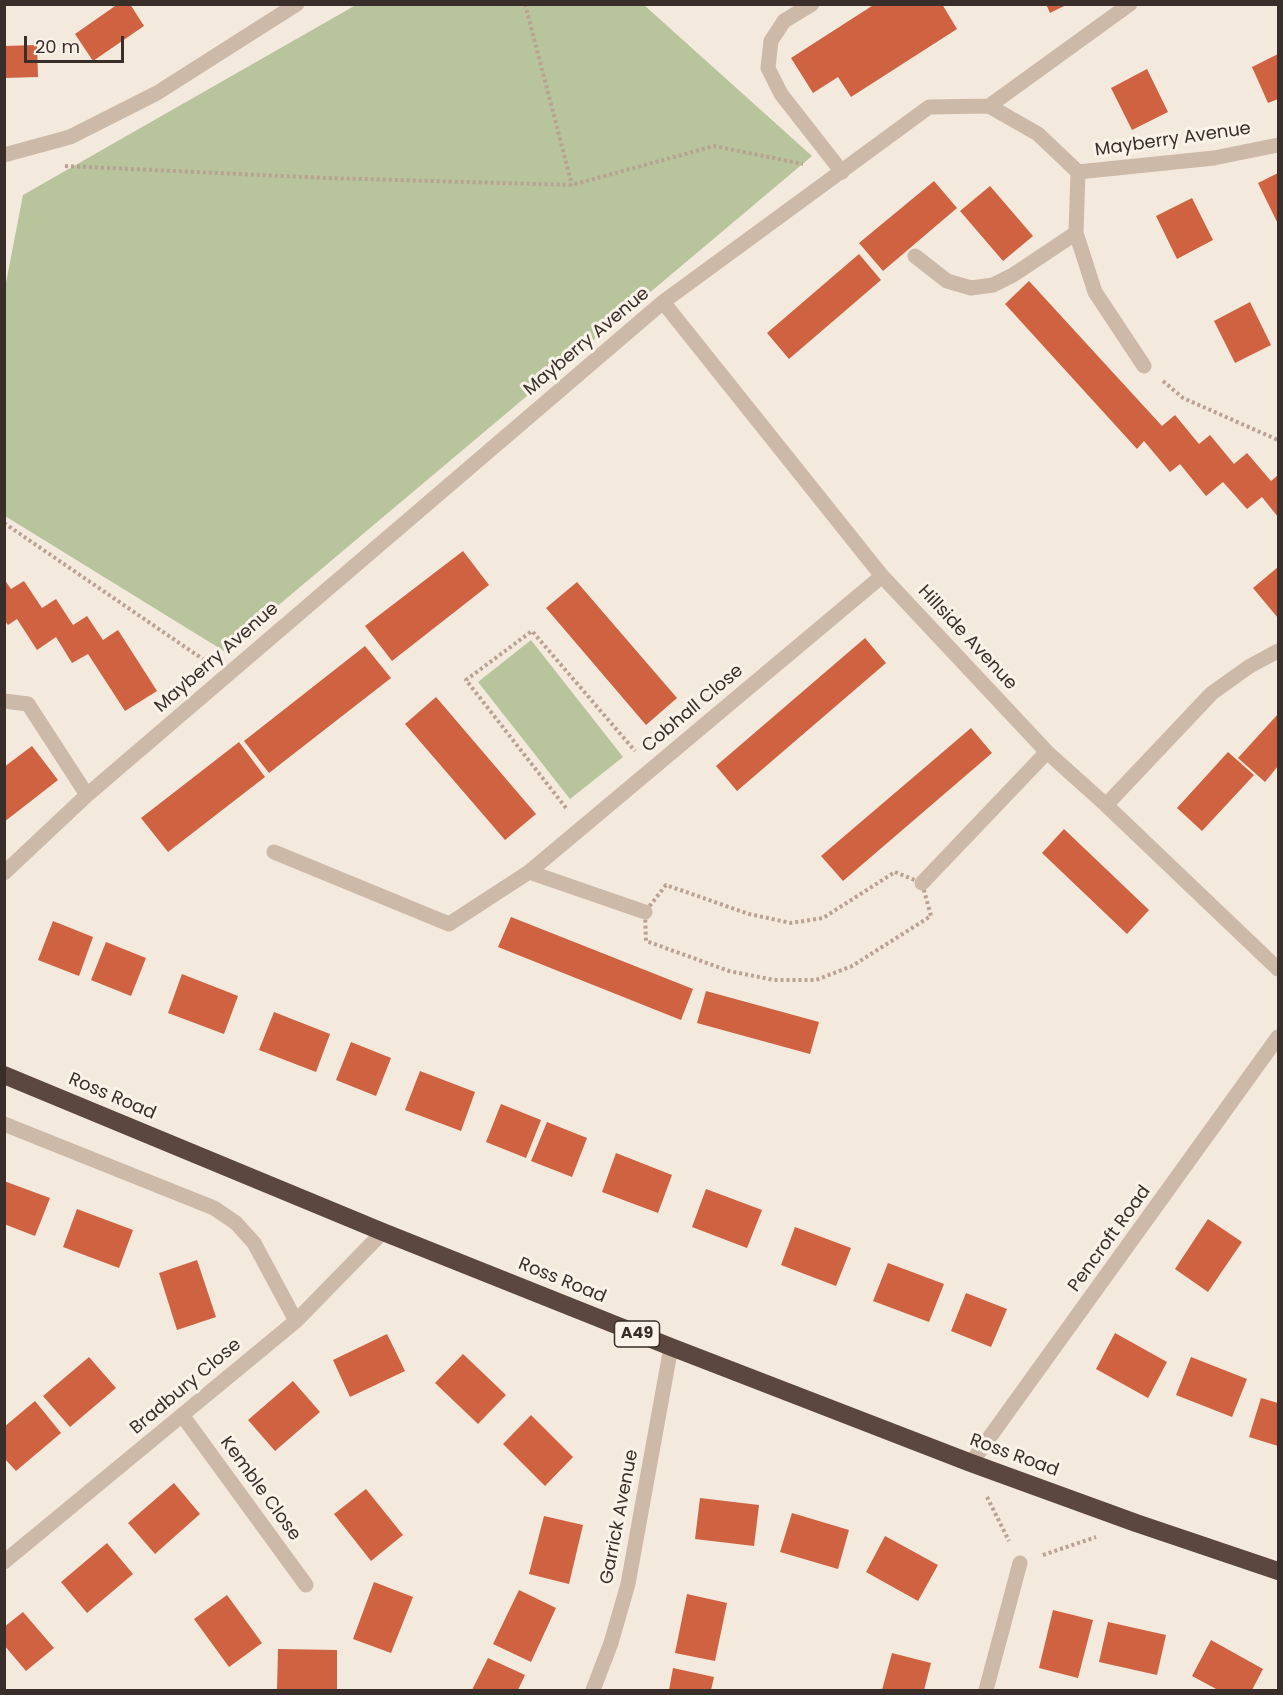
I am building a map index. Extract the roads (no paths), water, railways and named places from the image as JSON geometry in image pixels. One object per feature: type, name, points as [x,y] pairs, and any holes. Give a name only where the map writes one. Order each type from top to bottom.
[{"type":"highway","name":"Ross Road","points":[[4,1075],[383,1232],[671,1347],[971,1463],[1136,1523],[1278,1571]]},
{"type":"street","points":[[4,155],[70,137],[157,93],[297,4]]},
{"type":"street","points":[[812,4],[784,21],[771,41],[768,68],[781,94],[842,171]]},
{"type":"street","points":[[988,106],[1130,4]]},
{"type":"street","name":"Mayberry Avenue","points":[[4,873],[87,795],[663,302],[929,107],[988,106],[1038,134],[1078,172],[1214,158],[1278,145]]},
{"type":"street","points":[[1078,172],[1076,233],[1095,292],[1144,366]]},
{"type":"street","points":[[915,256],[947,281],[971,288],[993,285],[1013,275],[1076,233]]},
{"type":"street","name":"Hillside Avenue","points":[[663,302],[882,576],[1047,752],[1278,969]]},
{"type":"street","name":"Cobhall Close","points":[[274,852],[449,924],[529,873],[882,576]]},
{"type":"street","points":[[1106,805],[1212,693],[1250,666],[1278,651]]},
{"type":"street","points":[[4,701],[28,704],[87,795]]},
{"type":"street","points":[[922,883],[1047,752]]},
{"type":"street","points":[[529,873],[645,912]]},
{"type":"street","name":"Pencroft Road","points":[[971,1463],[1278,1037]]},
{"type":"street","points":[[4,1124],[214,1208],[236,1223],[254,1243],[296,1320]]},
{"type":"street","name":"Bradbury Close","points":[[4,1562],[296,1320],[383,1232]]},
{"type":"street","name":"Garrick Avenue","points":[[593,1690],[611,1642],[628,1584],[671,1347]]},
{"type":"street","name":"Kemble Close","points":[[182,1415],[306,1585]]},
{"type":"street","points":[[986,1690],[1020,1563]]}]
